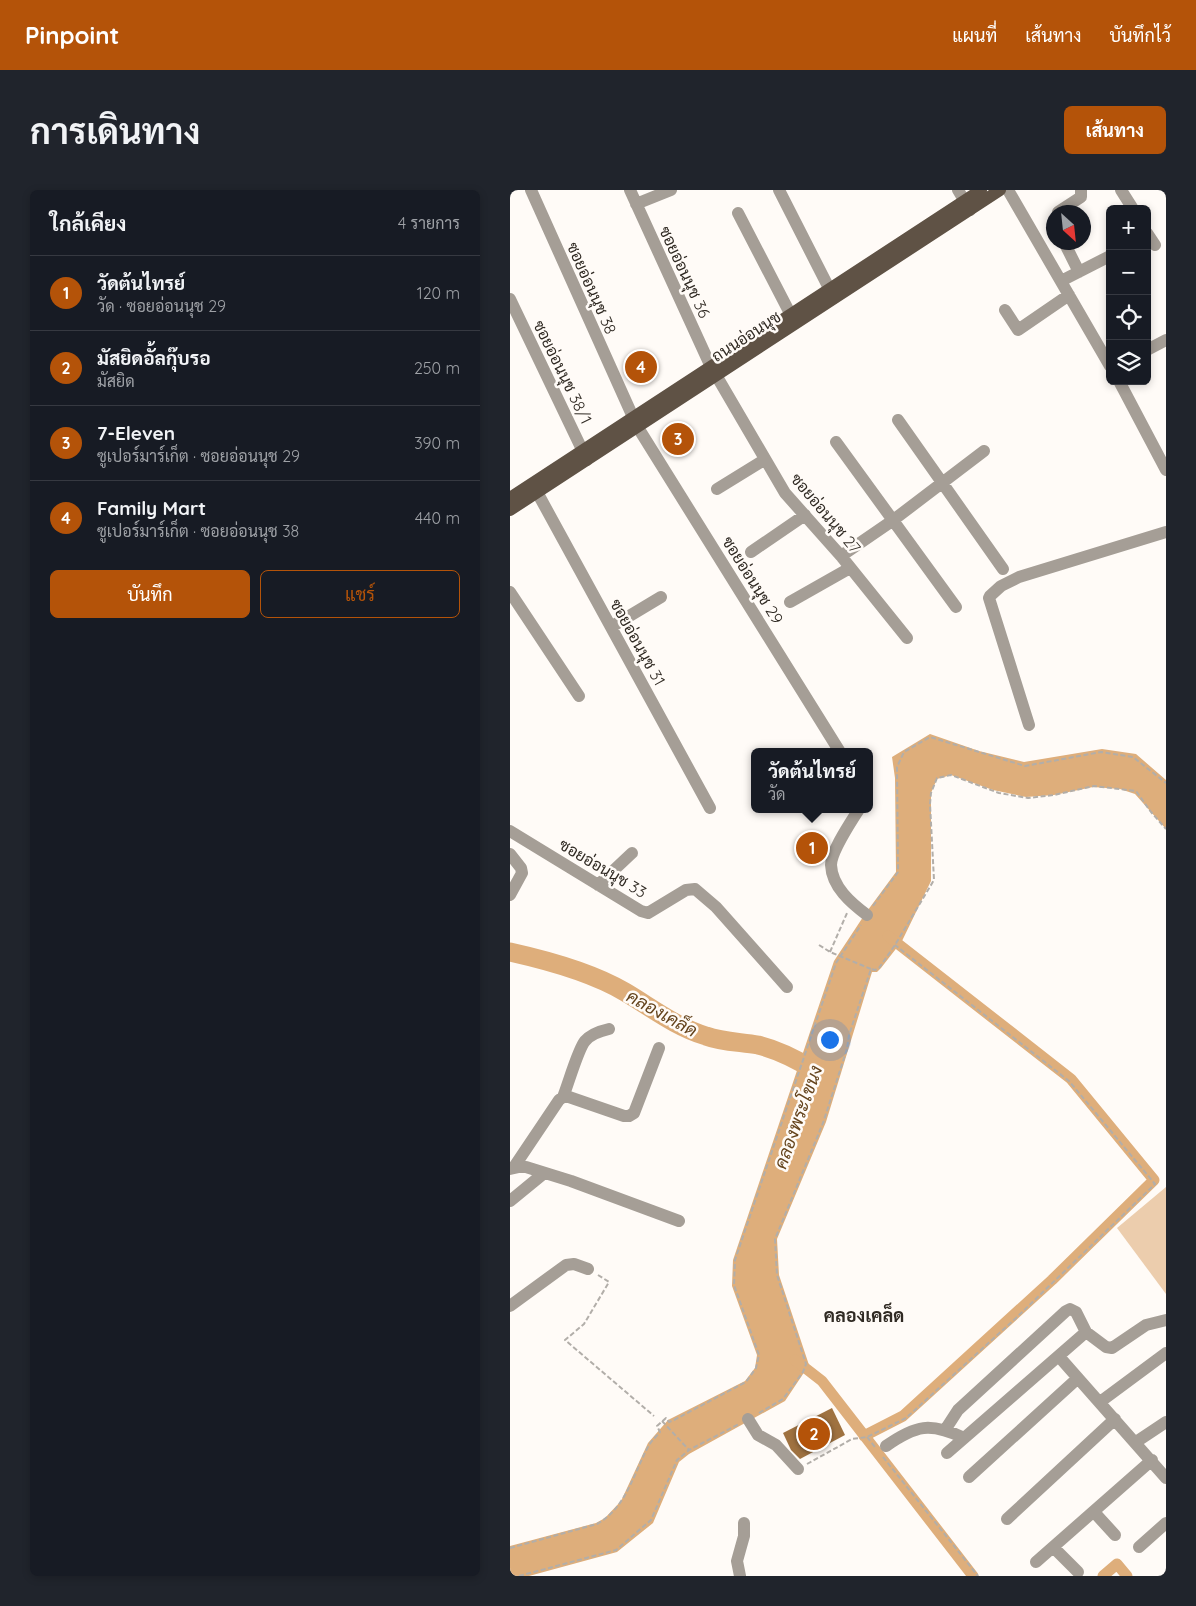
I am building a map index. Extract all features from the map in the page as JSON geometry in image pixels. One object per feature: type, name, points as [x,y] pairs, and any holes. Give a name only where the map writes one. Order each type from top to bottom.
[{"type":"main road","name":"ถนนอ่อนนุช","points":[[510,498],[585,455],[793,319],[980,190]]},
{"type":"main road","name":"ถนนอ่อนนุช","points":[[964,200],[1000,190]]},
{"type":"main road","name":"ถนนอ่อนนุช","points":[[510,510],[585,455]]},
{"type":"street","name":"ซอยอ่อนนุช 38","points":[[531,190],[635,422]]},
{"type":"street","name":"ซอยอ่อนนุช 36","points":[[630,190],[713,371]]},
{"type":"street","points":[[636,204],[671,190]]},
{"type":"street","points":[[779,190],[831,294]]},
{"type":"street","points":[[1008,190],[1106,359]]},
{"type":"street","points":[[1070,205],[1081,198],[1081,190]]},
{"type":"street","points":[[1121,190],[1130,205]]},
{"type":"street","points":[[738,213],[793,319]]},
{"type":"street","points":[[1151,240],[1154,245]]},
{"type":"street","points":[[1068,250],[1079,272]]},
{"type":"street","points":[[1060,281],[1106,258]]},
{"type":"street","points":[[1005,310],[1018,330],[1069,295]]},
{"type":"street","name":"ซอยอ่อนนุช 38/1","points":[[510,299],[585,455]]},
{"type":"street","points":[[1151,348],[1166,340]]},
{"type":"street","name":"ซอยอ่อนนุช 27","points":[[713,371],[785,493],[841,556],[907,638]]},
{"type":"street","points":[[1121,385],[1162,454],[1166,470]]},
{"type":"street","points":[[898,420],[1003,569]]},
{"type":"street","name":"ซอยอ่อนนุช 29","points":[[635,422],[838,748]]},
{"type":"street","points":[[836,442],[956,607]]},
{"type":"street","points":[[841,556],[892,521],[984,451]]},
{"type":"street","points":[[717,489],[764,460]]},
{"type":"street","name":"ซอยอ่อนนุช 31","points":[[537,492],[710,808]]},
{"type":"street","points":[[750,552],[805,515]]},
{"type":"street","points":[[1029,725],[989,598],[990,596],[1001,586],[1019,577],[1166,532]]},
{"type":"street","points":[[790,602],[850,568]]},
{"type":"street","points":[[510,592],[580,696]]},
{"type":"street","points":[[611,627],[661,597]]},
{"type":"street","points":[[857,813],[831,864],[834,878],[846,897],[866,915]]},
{"type":"street","name":"ซอยอ่อนนุช 33","points":[[510,833],[641,911],[648,913],[686,890],[695,889],[716,908],[787,987]]},
{"type":"street","points":[[598,884],[632,853]]},
{"type":"street","points":[[510,895],[522,873],[522,868],[511,860]]},
{"type":"street","points":[[512,1168],[563,1097],[583,1042],[591,1035],[609,1029]]},
{"type":"street","points":[[563,1097],[569,1097],[624,1116],[630,1116],[634,1113],[659,1048]]},
{"type":"street","points":[[512,1168],[526,1167],[543,1174],[571,1181],[679,1221]]},
{"type":"street","points":[[510,1201],[543,1174]]},
{"type":"street","points":[[510,1306],[566,1265],[574,1264],[588,1269]]},
{"type":"street","points":[[945,1430],[958,1410],[1066,1310],[1070,1309],[1076,1312],[1086,1332],[1106,1347],[1112,1348],[1146,1325],[1154,1321],[1166,1320]]},
{"type":"street","points":[[947,1452],[1086,1332]]},
{"type":"street","points":[[1100,1402],[1166,1353]]},
{"type":"street","points":[[1062,1360],[1166,1478]]},
{"type":"street","points":[[969,1477],[1078,1378]]},
{"type":"street","points":[[748,1419],[758,1435],[776,1445],[798,1469]]},
{"type":"street","points":[[1007,1519],[1115,1419]]},
{"type":"street","points":[[1136,1442],[1166,1422]]},
{"type":"street","points":[[882,1450],[904,1433],[914,1429],[934,1428],[945,1430],[964,1438]]},
{"type":"street","points":[[1036,1562],[1152,1460]]},
{"type":"street","points":[[1094,1512],[1115,1535]]},
{"type":"street","points":[[740,1576],[737,1561],[744,1536],[744,1523]]},
{"type":"street","points":[[1138,1547],[1166,1523]]},
{"type":"street","points":[[1053,1547],[1078,1572]]},
{"type":"path","points":[[510,1548],[596,1524],[606,1519],[622,1502],[649,1445],[660,1432],[657,1426],[666,1418],[669,1422],[674,1420],[746,1382],[756,1368],[759,1355],[734,1285],[734,1260],[836,963],[866,915],[898,872],[897,767],[904,752],[930,737],[1025,766],[1101,752],[1133,757],[1166,783]]},
{"type":"path","points":[[819,944],[830,952],[875,970],[879,968],[896,945],[934,880],[930,804],[931,793],[938,778],[951,775],[982,787],[1028,798],[1054,795],[1094,786],[1136,791],[1166,829]]},
{"type":"path","points":[[830,952],[852,902]]},
{"type":"path","points":[[798,1469],[852,1439],[867,1438],[906,1418],[1016,1318],[1155,1184],[1069,1081],[896,945]]},
{"type":"path","points":[[518,1576],[616,1550],[651,1520],[676,1460],[689,1450],[783,1399],[803,1372],[806,1364],[777,1275],[775,1239],[823,1123],[847,1049],[849,1034],[871,969]]},
{"type":"path","points":[[588,1269],[609,1282],[584,1324],[565,1340],[654,1416]]},
{"type":"path","points":[[662,1421],[689,1450]]},
{"type":"path","points":[[867,1438],[882,1450],[978,1576]]},
{"type":"shaded area","points":[[1166,1187],[1166,1294],[1117,1228]]},
{"type":"water","name":"คลองพระโขนง","points":[[930,734],[979,751],[1024,762],[1102,749],[1136,754],[1166,780],[1166,829],[1135,794],[1120,789],[1093,787],[1054,795],[1026,797],[993,790],[951,775],[937,779],[931,793],[931,881],[902,941],[881,968],[877,972],[872,972],[826,1122],[777,1239],[779,1275],[809,1365],[785,1401],[689,1454],[679,1462],[653,1523],[617,1552],[529,1576],[510,1576],[510,1546],[596,1523],[605,1518],[621,1501],[648,1443],[668,1420],[745,1381],[755,1368],[757,1355],[732,1286],[733,1260],[834,961],[896,872],[895,778],[892,757]]},
{"type":"building","points":[[832,1408],[845,1435],[800,1459],[791,1450],[783,1433]]},
{"type":"waterway","points":[[864,1436],[903,1416],[1052,1280],[1154,1180],[1071,1079],[888,936]]},
{"type":"waterway","name":"คลองเคล็ด","points":[[510,952],[554,963],[599,979],[695,1032],[718,1040],[758,1045],[773,1049],[814,1070]]},
{"type":"waterway","points":[[795,1360],[822,1381],[973,1576]]},
{"type":"waterway","points":[[1103,1576],[1117,1564],[1127,1576]]},
{"type":"place","name":"Family Mart","points":[[641,367]]},
{"type":"place","name":"7-Eleven","points":[[678,439]]},
{"type":"place","name":"วัดต้นไทรย์","points":[[812,848]]},
{"type":"place","name":"มัสยิดอั้ลกุ๊บรอ","points":[[814,1434]]},
{"type":"district","name":"คลองเคล็ด","points":[[864,1315]]}]
